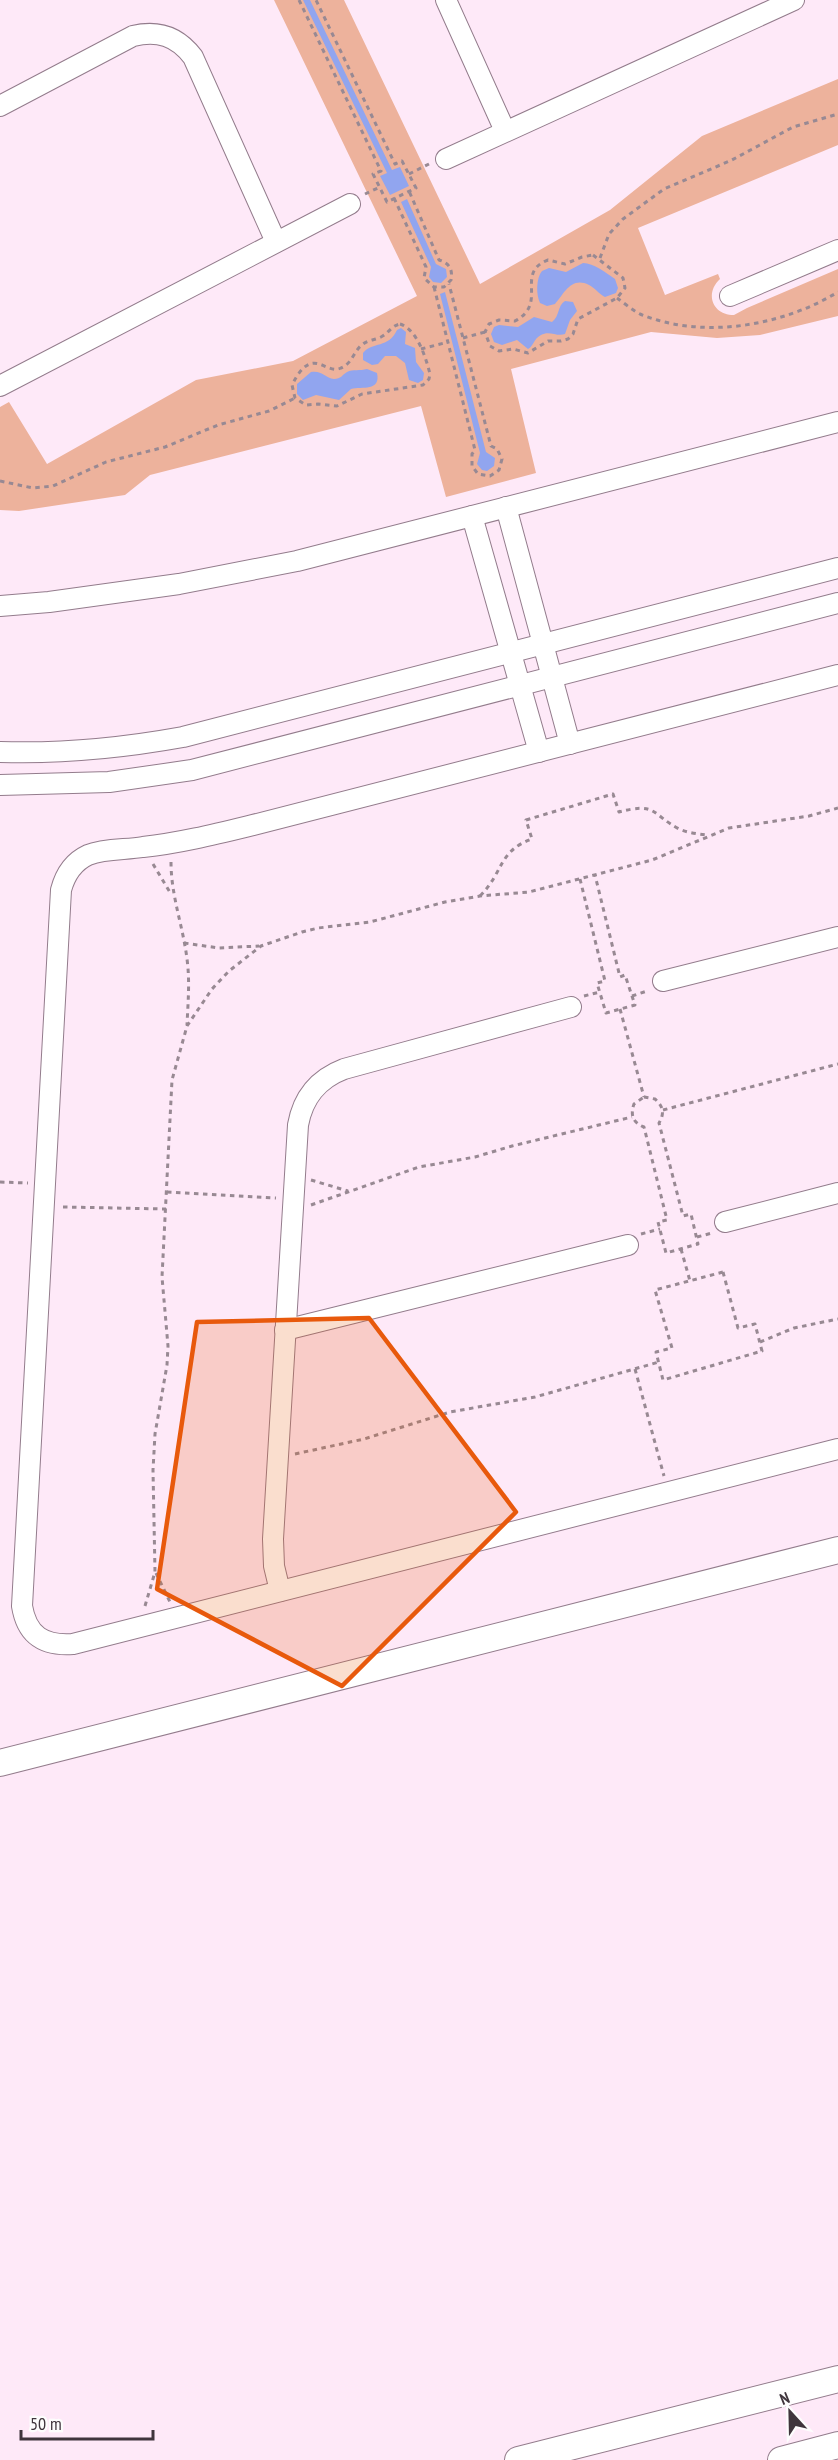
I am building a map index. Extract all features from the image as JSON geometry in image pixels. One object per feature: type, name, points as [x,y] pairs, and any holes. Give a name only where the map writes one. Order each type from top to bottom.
[{"type":"main road","points":[[0,1763],[838,1550]]},
{"type":"main road","points":[[518,2460],[838,2379]]},
{"type":"main road","points":[[781,2460],[838,2445]]},
{"type":"street","points":[[446,0],[505,131]]},
{"type":"street","points":[[446,159],[794,0]]},
{"type":"street","points":[[0,106],[132,36],[154,33],[173,38],[193,57],[276,242]]},
{"type":"street","points":[[0,386],[350,204]]},
{"type":"street","points":[[730,296],[838,250]]},
{"type":"street","points":[[0,606],[114,594],[238,574],[307,559],[838,422]]},
{"type":"street","points":[[506,507],[570,744]]},
{"type":"street","points":[[472,516],[539,752]]},
{"type":"street","points":[[0,752],[100,749],[183,738],[838,568]]},
{"type":"street","points":[[0,785],[109,782],[192,770],[838,603]]},
{"type":"street","points":[[838,675],[264,822],[171,843],[89,855],[74,864],[64,881],[22,1606],[33,1632],[51,1644],[73,1644],[838,1449]]},
{"type":"street","points":[[663,981],[838,937]]},
{"type":"street","points":[[280,1591],[274,1566],[273,1539],[298,1125],[303,1104],[315,1086],[333,1073],[570,1007]]},
{"type":"street","points":[[724,1222],[838,1193]]},
{"type":"street","points":[[285,1330],[628,1245]]},
{"type":"path","points":[[299,0],[381,171],[373,174],[387,202],[416,188],[402,160],[395,164],[316,0]]},
{"type":"path","points":[[600,258],[609,234],[623,219],[664,189],[732,160],[793,127],[838,114]]},
{"type":"path","points":[[409,191],[439,260],[448,264],[451,269],[452,274],[448,284],[491,446],[497,449],[502,459],[499,470],[490,476],[478,474],[471,465],[472,454],[475,450],[434,287]]},
{"type":"path","points":[[394,198],[426,267],[424,279],[434,287],[440,288],[448,284]]},
{"type":"path","points":[[463,338],[485,332],[492,322],[515,321],[529,310],[532,301],[532,276],[541,263],[552,260],[565,264],[588,255],[600,258],[623,278],[625,288],[617,298],[578,319],[568,339],[548,340],[532,352],[524,353],[513,349],[495,350],[488,343],[485,332]]},
{"type":"path","points":[[617,298],[638,313],[666,322],[722,327],[779,318],[838,292]]},
{"type":"path","points":[[396,325],[406,326],[413,332],[430,374],[423,386],[362,394],[337,406],[306,405],[295,398],[292,385],[306,366],[316,363],[333,370],[341,369],[351,361],[364,343],[379,338],[396,325]]},
{"type":"path","points":[[421,349],[448,342]]},
{"type":"path","points":[[0,481],[33,488],[53,486],[106,462],[165,447],[218,424],[269,411],[295,398]]},
{"type":"path","points":[[480,896],[496,878],[507,854],[517,845],[532,839],[526,820],[613,794],[619,812],[636,807],[651,810],[678,828],[709,835]]},
{"type":"path","points":[[184,944],[219,948],[261,946],[318,928],[370,922],[423,907],[480,896],[529,892],[652,860],[729,828],[809,816],[838,808]]},
{"type":"path","points":[[137,1627],[155,1572],[153,1470],[155,1434],[164,1394],[168,1346],[162,1278],[172,1080],[186,1026],[190,988],[184,944],[172,896],[171,843]]},
{"type":"path","points":[[143,848],[172,896]]},
{"type":"path","points":[[580,879],[605,981],[597,983],[606,1013],[634,1005],[625,975],[620,977],[595,875]]},
{"type":"path","points":[[186,1026],[212,989],[229,971],[261,946]]},
{"type":"path","points":[[620,1009],[644,1097]]},
{"type":"path","points":[[663,1111],[838,1064]]},
{"type":"path","points":[[644,1097],[655,1099],[663,1111],[659,1123],[683,1216],[691,1214],[698,1244],[666,1253],[658,1222],[667,1220],[653,1162],[644,1127],[638,1125],[632,1117],[634,1104],[644,1097]]},
{"type":"path","points":[[167,1192],[293,1205],[350,1192],[419,1167],[475,1157],[632,1117]]},
{"type":"path","points":[[295,1175],[350,1192]]},
{"type":"path","points":[[0,1182],[45,1184]]},
{"type":"path","points":[[44,1206],[166,1209]]},
{"type":"path","points":[[681,1248],[690,1281]]},
{"type":"path","points":[[723,1272],[738,1328],[755,1324],[762,1351],[663,1380],[656,1352],[672,1348],[655,1290],[690,1281],[723,1272]]},
{"type":"path","points":[[760,1342],[794,1328],[838,1319]]},
{"type":"path","points":[[278,1458],[364,1439],[450,1412],[535,1397],[659,1362]]},
{"type":"path","points":[[635,1369],[669,1492]]},
{"type":"path","points":[[155,1572],[178,1617]]},
{"type":"highlighted area","points":[[369,1318],[516,1512],[342,1686],[157,1589],[197,1322]]},
{"type":"shaded area","points":[[274,0],[344,0],[480,284],[610,210],[702,136],[838,79],[838,145],[638,228],[665,295],[718,274],[720,279],[712,291],[713,303],[721,311],[734,315],[838,269],[838,316],[760,335],[717,338],[651,332],[511,369],[536,473],[446,497],[421,406],[150,475],[125,495],[19,511],[0,510],[0,407],[9,402],[47,464],[196,380],[293,361],[417,296]]},
{"type":"water","points":[[303,0],[310,0],[392,170],[400,167],[409,186],[390,195],[380,176],[387,173]]},
{"type":"water","points":[[407,199],[436,264],[446,269],[447,277],[441,283],[433,282],[429,277],[431,267],[401,202]]},
{"type":"water","points":[[583,263],[596,266],[615,279],[618,288],[616,293],[605,297],[589,285],[577,283],[569,287],[555,304],[547,306],[540,303],[537,287],[542,271],[549,268],[566,272]]},
{"type":"water","points":[[445,292],[486,452],[495,458],[494,466],[487,471],[482,470],[477,464],[480,453],[440,294]]},
{"type":"water","points":[[565,301],[573,302],[577,311],[570,320],[565,334],[544,334],[536,338],[528,349],[517,340],[502,345],[494,342],[491,334],[494,327],[499,325],[518,327],[534,317],[552,322]]},
{"type":"water","points":[[401,328],[406,332],[405,344],[415,348],[416,362],[424,373],[423,380],[418,383],[409,380],[405,363],[396,356],[385,356],[378,364],[372,365],[363,360],[363,353],[367,349],[389,340]]},
{"type":"water","points":[[367,369],[377,373],[376,383],[370,387],[351,389],[339,400],[316,395],[303,400],[297,394],[297,384],[311,372],[318,372],[334,379],[340,378],[349,371]]}]
